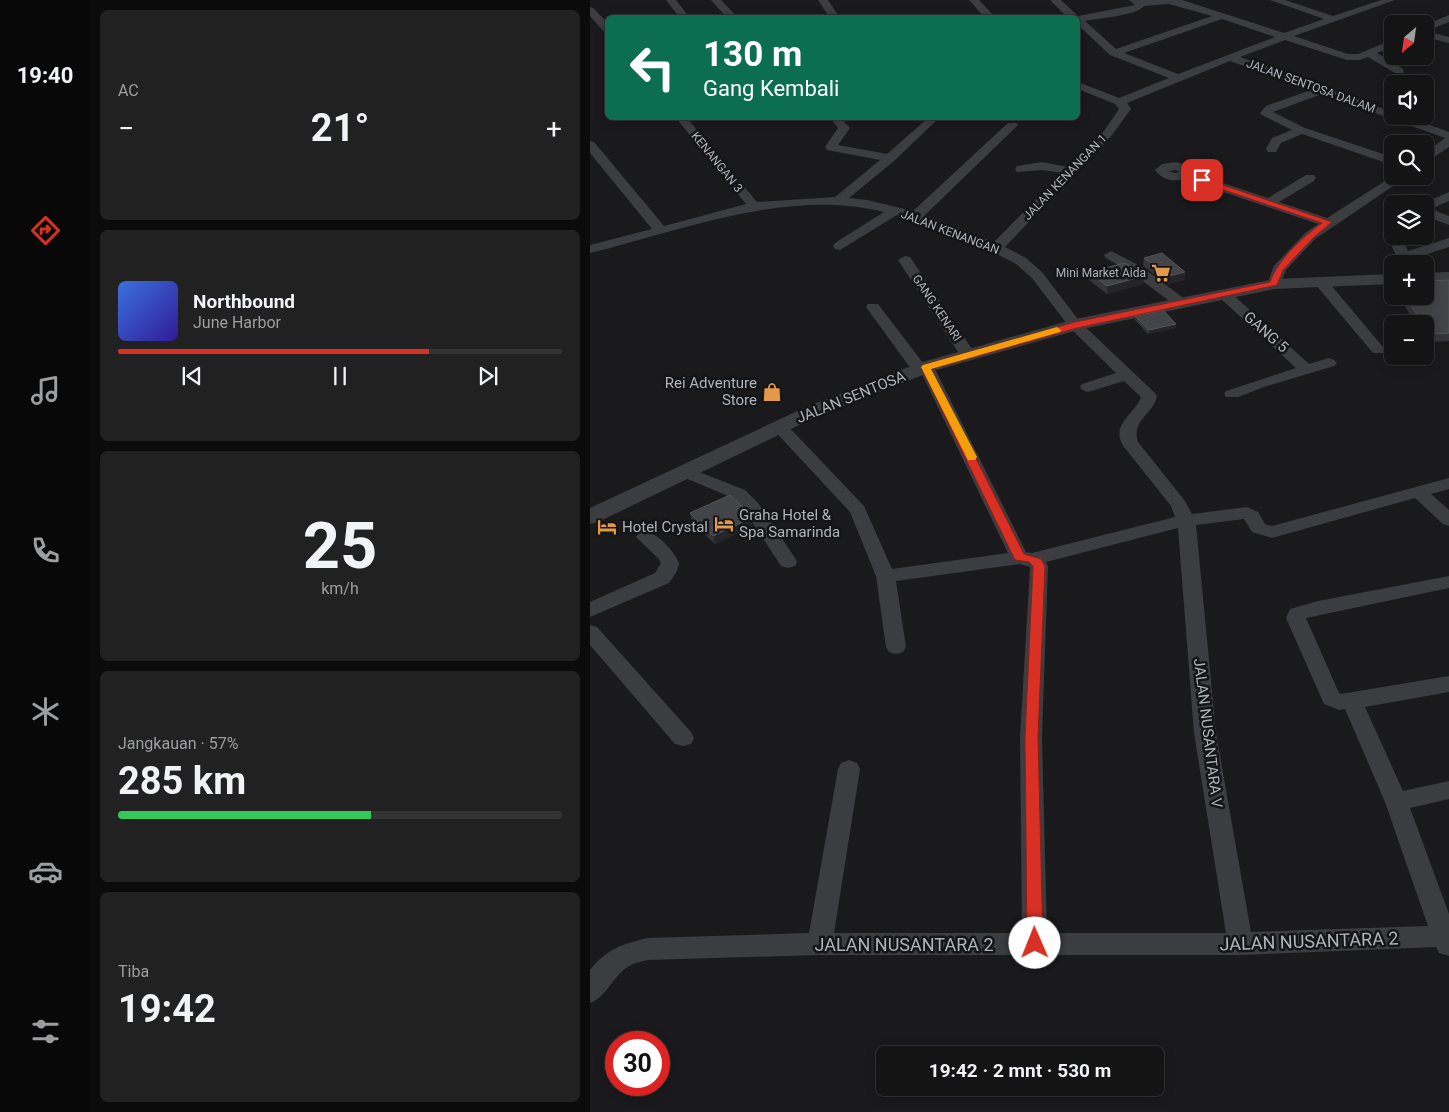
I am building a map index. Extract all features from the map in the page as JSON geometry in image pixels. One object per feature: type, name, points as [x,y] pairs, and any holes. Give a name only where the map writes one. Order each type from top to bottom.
[{"type":"street","points":[[671,0],[683,15]]},
{"type":"street","points":[[716,0],[730,15]]},
{"type":"street","points":[[823,0],[834,15]]},
{"type":"street","points":[[974,0],[989,15]]},
{"type":"street","points":[[1055,0],[1072,15]]},
{"type":"street","points":[[1275,0],[1333,19]]},
{"type":"street","points":[[1080,86],[1119,102],[1177,77],[1283,37],[1390,0]]},
{"type":"street","points":[[1080,18],[1134,10],[1139,7],[1137,2],[1176,2],[1347,57],[1354,58],[1384,46]]},
{"type":"street","points":[[590,10],[605,27]]},
{"type":"street","points":[[1114,53],[1222,16]]},
{"type":"street","points":[[1434,26],[1449,18]]},
{"type":"street","points":[[1080,23],[1114,53],[1177,77]]},
{"type":"street","points":[[1434,36],[1449,40]]},
{"type":"street","points":[[1369,53],[1399,70]]},
{"type":"street","name":"JALAN SENTOSA DALAM","points":[[1230,57],[1384,113]]},
{"type":"street","points":[[1323,90],[1270,108],[1266,112],[1301,130],[1384,159]]},
{"type":"street","name":"JALAN KENANGAN 1","points":[[996,248],[1072,171],[1113,125],[1125,109],[1125,106],[1119,102]]},
{"type":"street","name":"KENANGAN 3","points":[[683,120],[754,206]]},
{"type":"street","points":[[837,120],[844,128],[831,147],[890,158]]},
{"type":"street","points":[[838,201],[932,120]]},
{"type":"street","points":[[916,216],[1012,125]]},
{"type":"street","name":"JALAN SENTOSA DALAM","points":[[1418,125],[1449,136]]},
{"type":"street","points":[[1272,149],[1276,141],[1301,130]]},
{"type":"street","points":[[1434,153],[1449,141]]},
{"type":"street","points":[[590,145],[662,231]]},
{"type":"street","points":[[1021,169],[1031,166],[1042,166],[1072,171]]},
{"type":"street","points":[[1186,175],[1328,222]]},
{"type":"street","points":[[1269,203],[1310,178]]},
{"type":"street","points":[[1274,284],[1279,269],[1310,236],[1328,222],[1388,185]]},
{"type":"street","points":[[1434,203],[1449,196]]},
{"type":"street","name":"JALAN KENANGAN","points":[[590,248],[754,206],[838,201],[867,204],[916,216],[996,248],[1021,261],[1037,275],[1075,325],[1149,396],[1128,428],[1126,435],[1130,443],[1179,505],[1186,520]]},
{"type":"street","points":[[840,246],[895,210]]},
{"type":"street","points":[[1434,215],[1449,221]]},
{"type":"street","points":[[590,242],[612,238],[624,240]]},
{"type":"street","points":[[1418,255],[1449,242]]},
{"type":"street","points":[[1112,255],[1137,270],[1181,303]]},
{"type":"street","name":"GANG KENARI","points":[[905,260],[968,355]]},
{"type":"street","points":[[1434,278],[1449,277]]},
{"type":"street","name":"JALAN SENTOSA","points":[[590,516],[813,412],[923,369],[968,355],[1075,325],[1274,284],[1384,279]]},
{"type":"street","points":[[1320,281],[1378,350]]},
{"type":"street","name":"GANG 5","points":[[1224,294],[1307,370]]},
{"type":"street","points":[[873,306],[923,369],[1026,558],[1037,562],[1039,566],[1031,737],[1035,943]]},
{"type":"street","name":"GANG 5","points":[[1232,394],[1258,384],[1329,363]]},
{"type":"street","points":[[1088,387],[1128,374]]},
{"type":"street","points":[[780,427],[858,510],[886,576],[896,647]]},
{"type":"street","points":[[684,471],[739,494],[752,507],[788,562]]},
{"type":"street","points":[[886,576],[1026,558],[1186,520],[1247,514],[1252,516],[1258,528],[1272,532],[1449,483]]},
{"type":"street","points":[[1419,492],[1449,520]]},
{"type":"street","name":"JALAN NUSANTARA V","points":[[1186,520],[1205,733],[1240,944]]},
{"type":"street","points":[[590,610],[662,578],[668,571],[670,563],[666,555],[645,537]]},
{"type":"street","points":[[1449,582],[1297,614],[1296,618],[1331,698],[1339,702],[1352,702],[1449,684]]},
{"type":"street","points":[[590,632],[683,738]]},
{"type":"street","points":[[1352,702],[1396,802],[1447,942]]},
{"type":"street","points":[[820,944],[849,770]]},
{"type":"street","points":[[1396,802],[1449,790]]},
{"type":"street","name":"JALAN NUSANTARA 2","points":[[590,991],[601,976],[622,956],[647,949],[820,944],[1447,942]]},
{"type":"building","points":[[1162,253],[1185,272],[1169,276],[1144,258]]},
{"type":"building","points":[[1125,263],[1144,276],[1107,286],[1089,272]]},
{"type":"building","points":[[1449,280],[1449,333],[1434,334],[1434,315],[1417,315],[1411,305],[1434,305],[1434,281]]},
{"type":"building","points":[[1163,310],[1176,324],[1149,330],[1135,316]]},
{"type":"building","name":"Graha Hotel & Spa Samarinda","points":[[730,495],[745,509],[751,518],[713,536],[690,513]]},
{"type":"slow traffic","points":[[972,457],[926,367],[1057,330]]},
{"type":"place","name":"Mini Market Aida","points":[[1161,273]]},
{"type":"place","name":"Rei Adventure Store","points":[[772,392]]},
{"type":"place","name":"Graha Hotel & Spa Samarinda","points":[[724,524]]},
{"type":"place","name":"Hotel Crystal","points":[[607,527]]},
{"type":"route","points":[[1035,943],[1031,737],[1039,566],[1032,559],[1020,558],[971,455],[926,367],[1075,325],[1274,284],[1279,269],[1310,236],[1328,222],[1202,180]]}]
